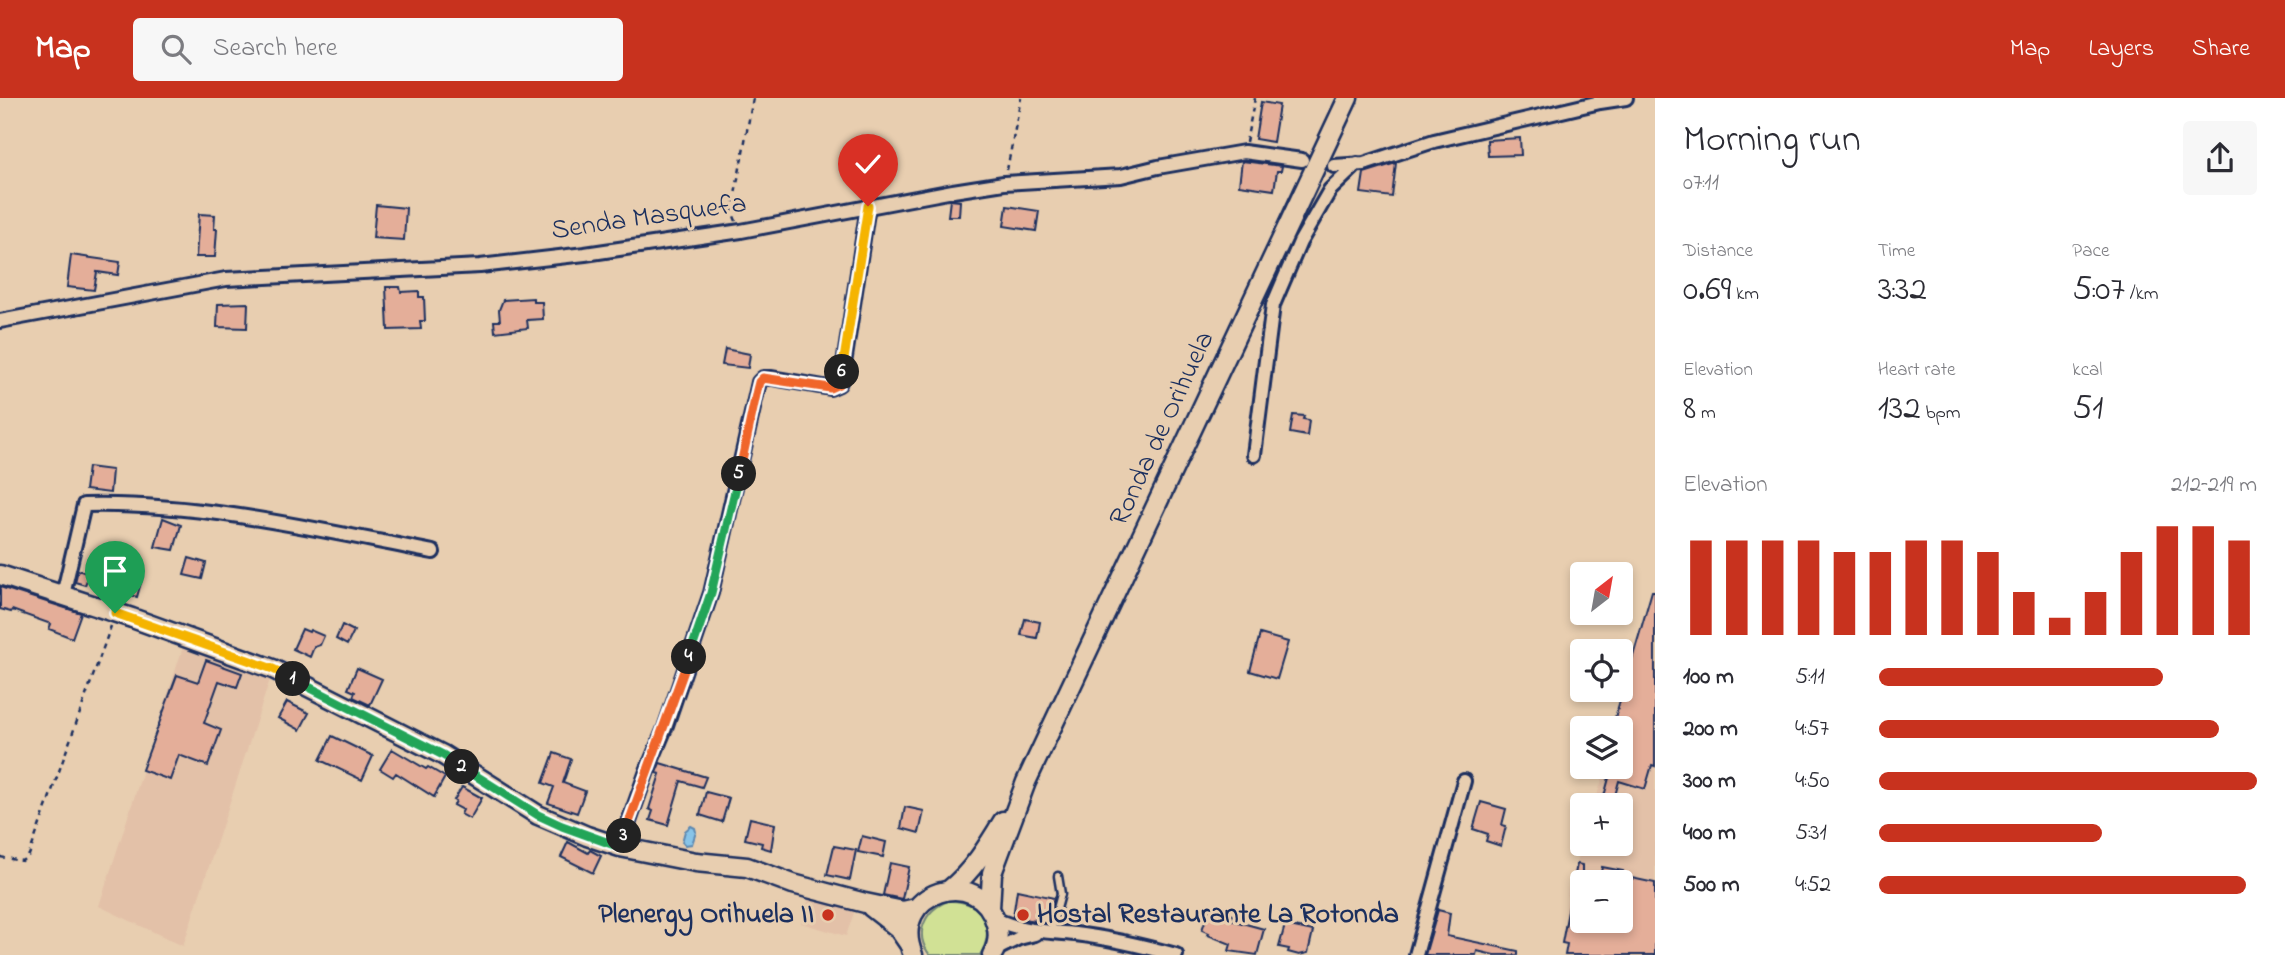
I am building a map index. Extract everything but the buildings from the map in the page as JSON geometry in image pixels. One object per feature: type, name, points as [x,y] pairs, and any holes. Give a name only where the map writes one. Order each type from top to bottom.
[{"type":"main road","name":"Ronda de Orihuela","points":[[993,953],[998,930],[993,914],[992,873],[1026,782],[1348,98]]},
{"type":"main road","points":[[0,575],[273,669],[443,755],[538,815],[562,826],[620,847],[696,862],[747,867],[793,884],[865,903],[903,911],[916,908]]},
{"type":"main road","name":"Ronda de Orihuela","points":[[916,908],[935,893],[949,890],[961,881],[977,861],[1026,782]]},
{"type":"main road","points":[[949,890],[972,894],[993,914]]},
{"type":"main road","points":[[865,903],[898,928],[911,950]]},
{"type":"main road","points":[[911,950],[909,922],[916,908]]},
{"type":"street","points":[[1334,166],[1357,164],[1461,134],[1626,98]]},
{"type":"street","name":"Senda Masquefa","points":[[0,321],[226,279],[480,265],[585,254],[741,231],[1004,183],[1121,176],[1244,152],[1302,160]]},
{"type":"street","points":[[1254,455],[1273,305],[1300,242],[1329,190],[1357,164]]},
{"type":"street","points":[[620,847],[646,771],[665,728],[711,593],[759,382],[763,378],[772,378],[830,388],[839,384],[868,206]]},
{"type":"street","points":[[63,595],[84,505],[131,504],[268,520],[433,552]]},
{"type":"street","points":[[1416,955],[1464,781]]},
{"type":"street","points":[[993,914],[1012,927],[1085,936],[1176,955]]},
{"type":"street","points":[[993,953],[1019,938],[1044,933]]},
{"type":"lane","points":[[1044,933],[1061,894],[1058,876]]},
{"type":"path","points":[[741,231],[732,211],[753,98]]},
{"type":"path","points":[[1004,183],[1021,98]]},
{"type":"path","points":[[1244,152],[1255,98]]},
{"type":"path","points":[[0,857],[22,861],[29,855],[115,613]]},
{"type":"shaded area","points":[[1655,603],[1655,955],[1563,942],[1570,883],[1570,933],[1633,933],[1633,870],[1574,870],[1578,856],[1633,856],[1633,793],[1598,793],[1602,779],[1633,779],[1633,716],[1631,716]]},
{"type":"shaded area","points":[[184,644],[271,676],[183,946],[99,906]]},
{"type":"shaded area","name":"Plenergy Orihuela II","points":[[810,895],[856,907],[846,936],[801,923]]},
{"type":"green space","points":[[948,901],[969,905],[983,917],[987,934],[980,955],[930,955],[925,947],[922,939],[924,924],[933,910]]},
{"type":"water","points":[[691,826],[696,832],[692,844],[685,845],[682,842],[685,831]]},
{"type":"place","name":"Plenergy Orihuela II","points":[[828,915]]},
{"type":"place","name":"Hostal Restaurante La Rotonda","points":[[1023,915]]},
{"type":"route","points":[[115,613],[273,669],[443,755],[538,815],[620,847],[646,771],[665,728],[711,593],[759,382],[763,378],[772,378],[830,388],[839,384],[868,206]]}]
